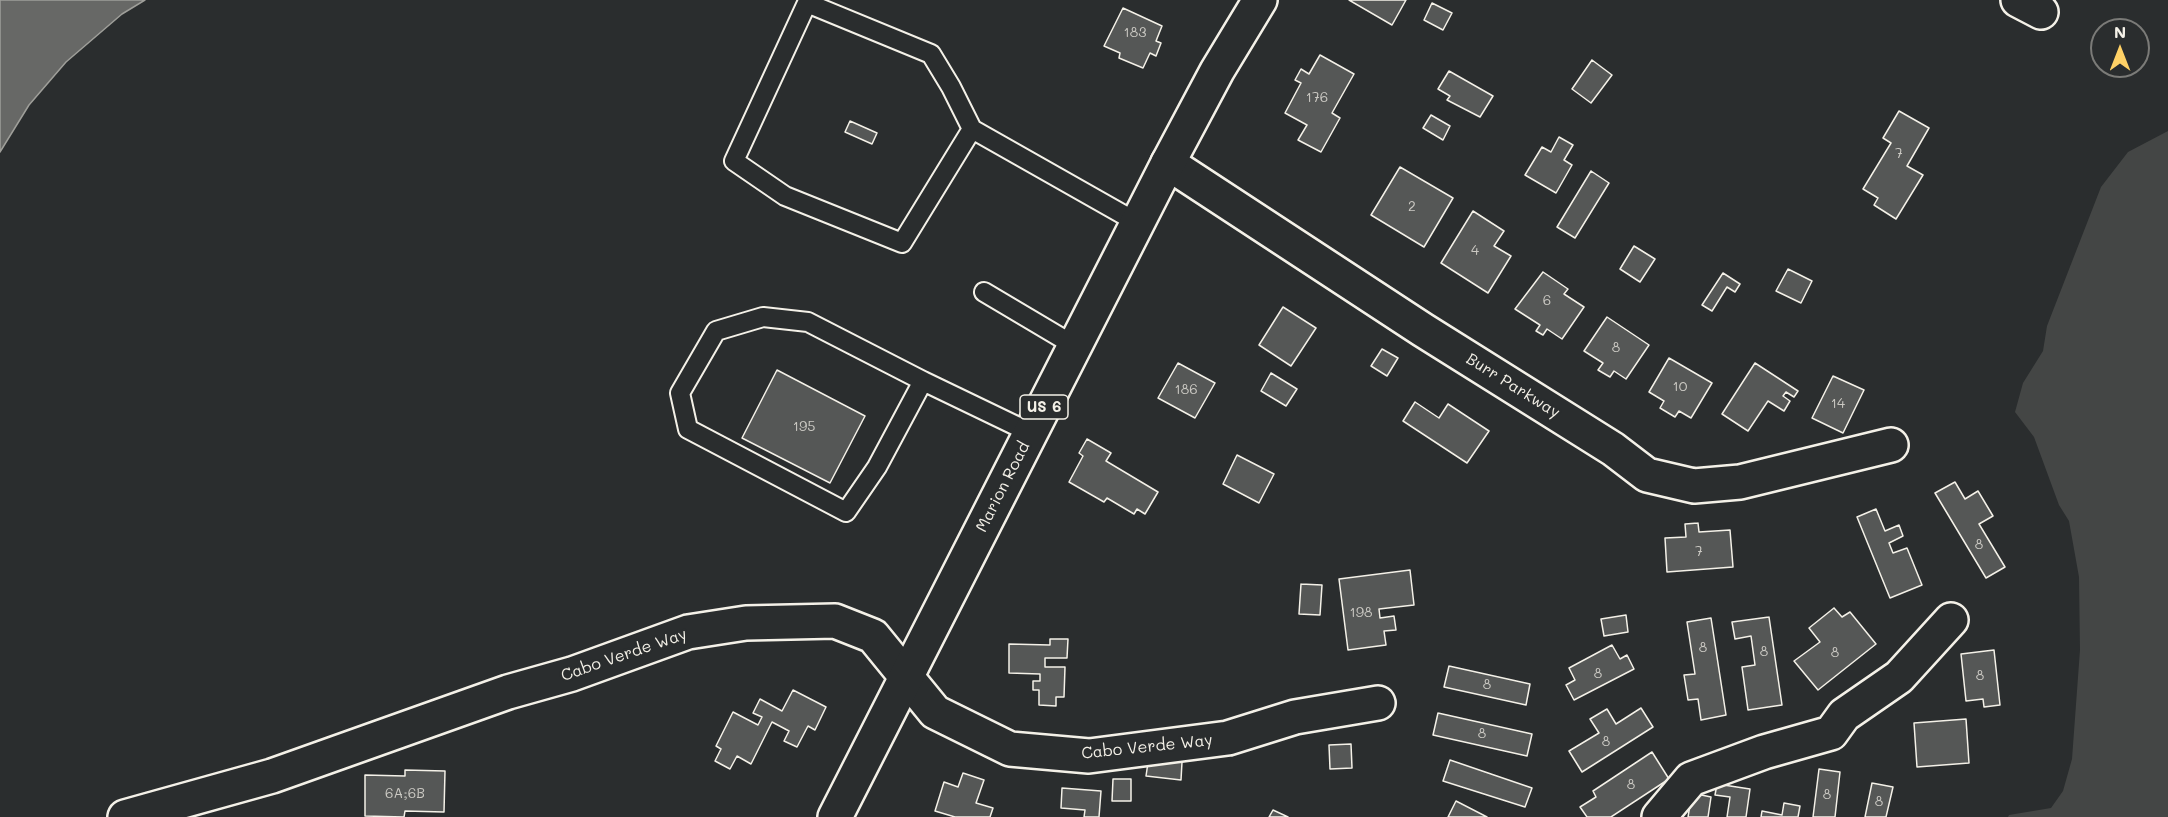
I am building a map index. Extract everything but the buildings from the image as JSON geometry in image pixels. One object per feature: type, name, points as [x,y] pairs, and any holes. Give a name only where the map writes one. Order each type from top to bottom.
[{"type":"street","name":"Marion Road","points":[[835,817],[1168,163],[1217,70],[1260,0]]},
{"type":"street","name":"Burr Parkway","points":[[1168,163],[1423,330],[1613,449],[1647,475],[1694,486],[1740,482],[1891,445]]},
{"type":"street","points":[[1659,817],[1691,779],[1764,752],[1831,733],[1844,715],[1899,677],[1951,620]]},
{"type":"street","name":"Cabo Verde Way","points":[[125,817],[272,776],[508,692],[572,674],[688,632],[746,623],[835,621],[873,636],[935,712],[1010,749],[1089,756],[1228,738],[1295,717],[1378,703]]},
{"type":"lane","points":[[972,129],[902,243],[785,196],[734,162],[807,3],[931,54],[972,129],[1138,223]]},
{"type":"lane","points":[[984,292],[1075,346]]},
{"type":"lane","points":[[923,381],[878,466],[846,512],[688,429],[680,393],[716,331],[763,317],[808,322],[1031,433]]},
{"type":"shaded area","points":[[0,0],[145,0],[122,14],[66,62],[29,105],[0,152]]},
{"type":"shaded area","points":[[2168,131],[2168,817],[2008,817],[2051,808],[2063,791],[2072,759],[2080,650],[2079,577],[2069,521],[2059,505],[2034,437],[2015,412],[2023,383],[2043,351],[2047,326],[2101,187],[2128,152]]}]
